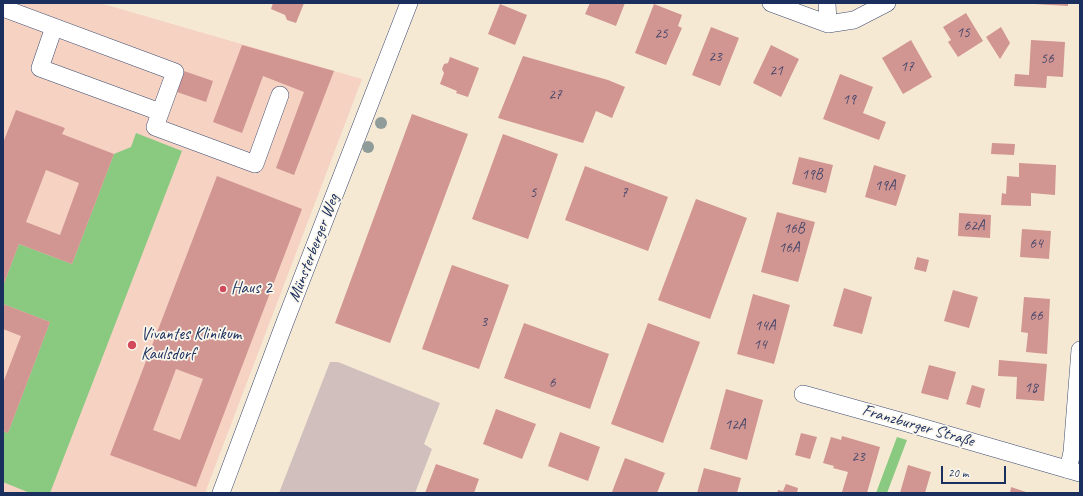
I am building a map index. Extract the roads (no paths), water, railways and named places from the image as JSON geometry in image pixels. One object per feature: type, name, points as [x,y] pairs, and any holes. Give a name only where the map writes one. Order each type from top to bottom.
[{"type":"street","name":"Münsterberger Weg","points":[[221,493],[283,328],[409,3]]},
{"type":"street","points":[[771,3],[828,24],[854,20],[887,3]]},
{"type":"street","points":[[827,3],[828,24]]},
{"type":"street","points":[[3,8],[175,72],[155,127],[255,164],[280,95]]},
{"type":"street","points":[[54,27],[40,68],[160,112]]},
{"type":"street","points":[[1074,471],[1072,452],[1080,350]]},
{"type":"street","name":"Franzburger Straße","points":[[803,394],[1074,471]]},
{"type":"place","name":"Haus 2","points":[[223,289]]},
{"type":"place","name":"Vivantes Klinikum Kaulsdorf","points":[[132,345]]}]
